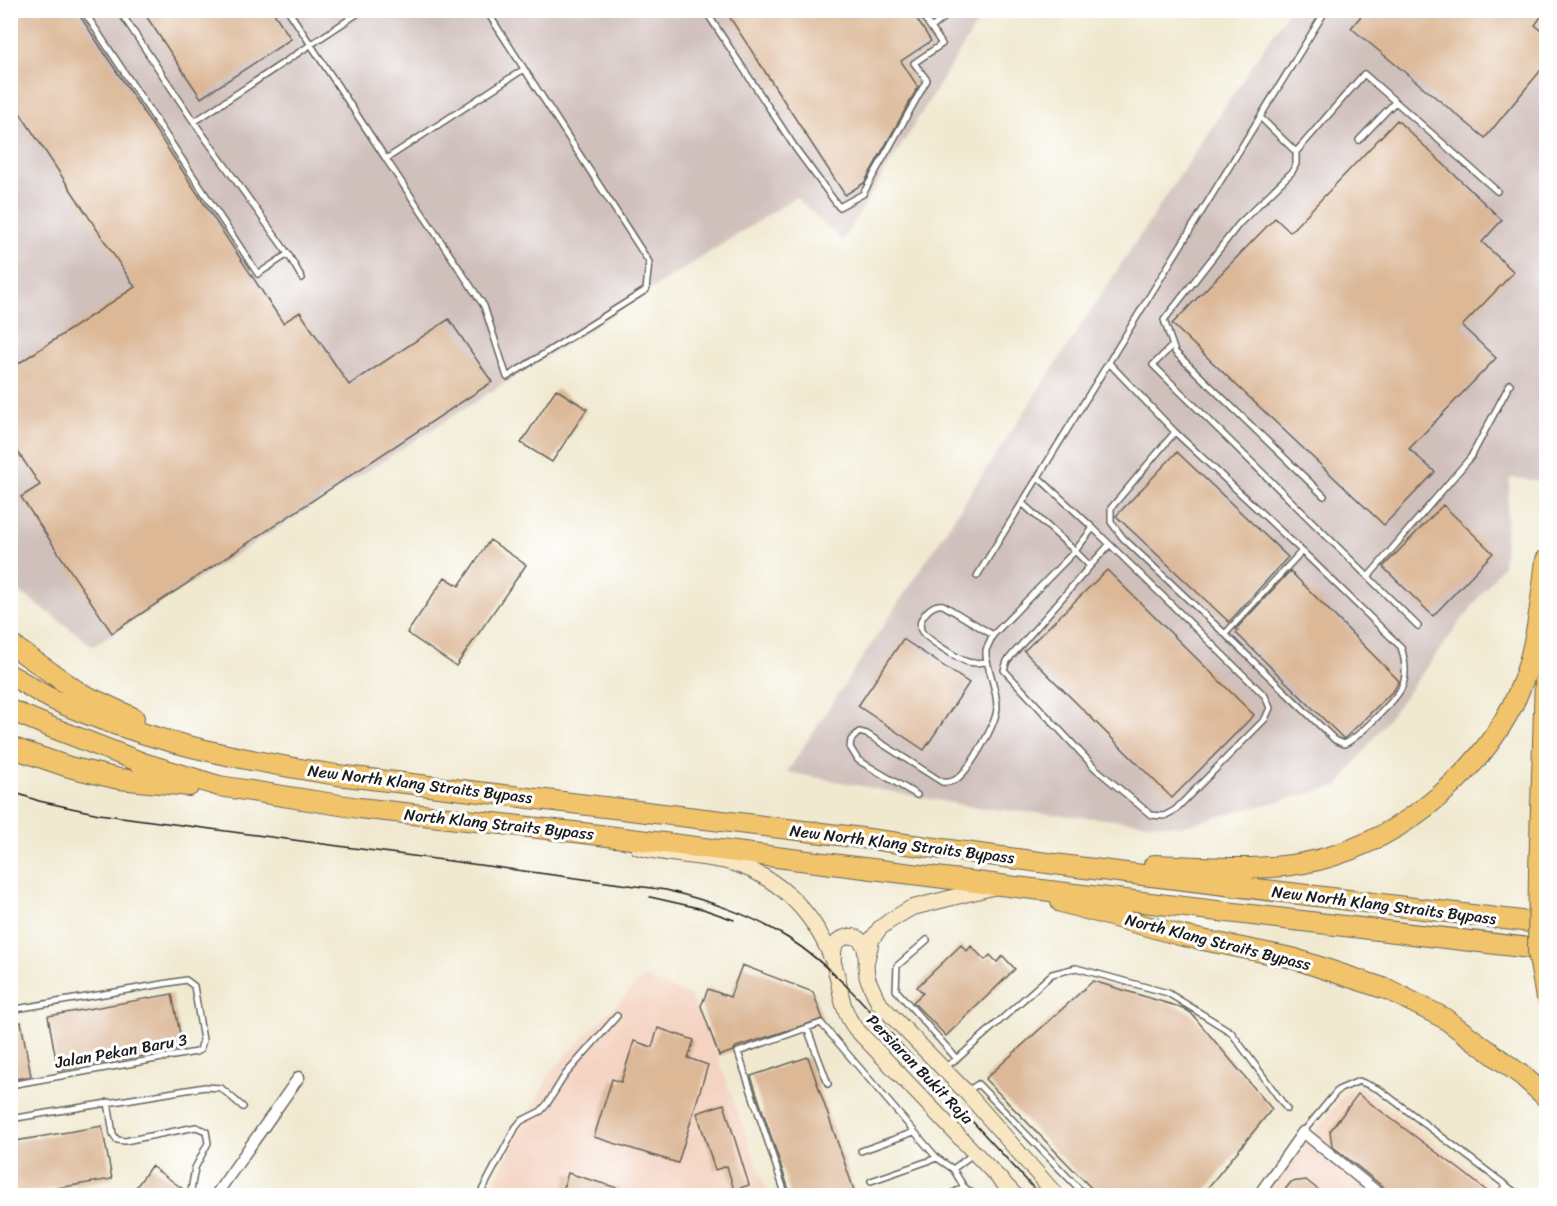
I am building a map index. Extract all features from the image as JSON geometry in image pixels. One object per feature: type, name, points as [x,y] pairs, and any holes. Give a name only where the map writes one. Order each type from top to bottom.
[{"type":"highway","points":[[1545,568],[1546,638]]},
{"type":"highway","points":[[1077,867],[1123,864],[1258,868],[1316,861],[1360,847],[1409,817],[1439,797],[1459,777],[1508,717],[1524,679],[1532,647],[1545,568]]},
{"type":"highway","name":"New North Klang Straits Bypass","points":[[10,644],[80,693],[120,713],[257,762]]},
{"type":"highway","points":[[1546,646],[1538,952],[1546,998]]},
{"type":"highway","name":"New North Klang Straits Bypass","points":[[10,675],[53,699],[138,732],[257,762],[337,775],[848,836],[1077,867],[1546,924]]},
{"type":"highway","name":"North Klang Straits Bypass","points":[[10,710],[143,763],[219,786],[359,808],[1546,950]]},
{"type":"highway","points":[[10,747],[69,767],[119,779],[191,786],[219,786]]},
{"type":"highway","name":"North Klang Straits Bypass","points":[[1000,885],[1183,936],[1292,958],[1389,990],[1444,1018],[1524,1077],[1546,1097]]},
{"type":"main road","name":"Persiaran Bukit Raja","points":[[583,833],[660,853],[724,861],[757,872],[775,882],[815,924],[833,961],[841,1002],[855,1029],[1016,1196]]},
{"type":"main road","points":[[866,964],[872,939],[880,928],[891,920],[911,909],[1000,885]]},
{"type":"main road","name":"Persiaran Bukit Raja","points":[[833,961],[834,948],[839,940],[853,937],[860,940],[864,946],[867,977],[878,1002],[966,1092],[1057,1196]]},
{"type":"street","points":[[215,1196],[299,1077]]},
{"type":"street","points":[[1258,1196],[1303,1132],[1382,1196]]},
{"type":"lane","points":[[83,10],[258,274],[288,254]]},
{"type":"lane","points":[[119,10],[194,122],[288,254],[302,278]]},
{"type":"lane","points":[[288,10],[484,306],[507,377],[646,290],[649,262],[486,10]]},
{"type":"lane","points":[[194,122],[363,10]]},
{"type":"lane","points":[[705,10],[796,149],[839,207],[863,194],[927,80],[914,63],[942,44],[919,10]]},
{"type":"lane","points":[[931,28],[954,10]]},
{"type":"lane","points":[[977,576],[1326,10]]},
{"type":"lane","points":[[386,159],[524,69]]},
{"type":"lane","points":[[1324,496],[1175,352],[1164,320],[1239,224],[1292,172],[1296,165],[1296,152],[1364,74],[1497,191]]},
{"type":"lane","points":[[1359,140],[1395,102]]},
{"type":"lane","points":[[1260,117],[1296,152]]},
{"type":"lane","points":[[1172,346],[1154,365],[1418,626]]},
{"type":"lane","points":[[1109,363],[1175,432],[1401,647],[1405,662],[1405,676],[1401,688],[1350,742],[1340,743],[1123,538],[1111,522],[1111,508],[1175,432]]},
{"type":"lane","points":[[1368,577],[1471,457],[1510,384]]},
{"type":"lane","points":[[1038,477],[1093,528],[1265,696],[1270,708],[1265,719],[1175,810],[1164,816],[1151,815],[1096,769],[1004,670],[1007,661],[1110,545]]},
{"type":"lane","points":[[1022,503],[1090,567]]},
{"type":"lane","points":[[917,795],[858,760],[850,747],[851,740],[859,732],[867,734],[942,782],[957,779],[967,768],[990,729],[997,710],[986,650],[993,635],[1075,551],[1093,528]]},
{"type":"lane","points":[[1225,634],[1302,551]]},
{"type":"lane","points":[[987,662],[971,663],[963,660],[927,637],[922,632],[921,625],[931,606],[936,604],[943,605],[993,635]]},
{"type":"lane","points":[[927,940],[897,966],[896,990],[957,1059]]},
{"type":"lane","points":[[943,1068],[957,1059],[1052,974],[1076,968],[1168,993],[1231,1032],[1287,1109]]},
{"type":"lane","name":"Jalan Pekan Baru 3","points":[[10,1010],[168,982],[186,981],[194,986],[203,1041],[201,1050],[196,1052],[10,1085]]},
{"type":"lane","points":[[479,1196],[516,1127],[521,1121],[548,1104],[565,1075],[617,1016]]},
{"type":"lane","points":[[786,1196],[738,1052],[821,1023],[937,1158],[953,1169],[964,1187],[976,1196]]},
{"type":"lane","points":[[807,1028],[828,1084]]},
{"type":"lane","points":[[1303,1132],[1338,1090],[1359,1081],[1380,1090],[1520,1196]]},
{"type":"lane","points":[[966,1092],[978,1084],[1086,1196]]},
{"type":"lane","points":[[10,1119],[205,1087],[222,1088],[243,1107]]},
{"type":"lane","points":[[108,1102],[113,1134],[117,1140],[125,1141],[196,1127],[206,1131],[208,1143],[195,1168],[190,1196]]},
{"type":"lane","points":[[861,1151],[914,1132]]},
{"type":"lane","points":[[953,1169],[974,1153]]},
{"type":"lane","points":[[871,1181],[937,1158]]},
{"type":"lane","points":[[1498,1196],[1506,1185]]},
{"type":"lane","points":[[946,1196],[964,1187]]},
{"type":"shaded area","points":[[11,11],[985,11],[842,241],[796,197],[93,646],[11,585]]},
{"type":"shaded area","points":[[1288,11],[1546,11],[1546,481],[1510,478],[1503,565],[1338,786],[1181,826],[973,807],[787,772]]},
{"type":"shaded area","points":[[644,977],[691,997],[713,1045],[768,1195],[487,1196],[551,1071]]},
{"type":"shaded area","points":[[1359,1086],[1504,1195],[1265,1196],[1347,1091]]},
{"type":"building","points":[[10,10],[76,10],[283,323],[300,312],[349,385],[449,319],[492,382],[112,633],[21,497],[40,485],[10,440],[10,369],[135,287],[10,98]]},
{"type":"building","points":[[142,10],[272,10],[291,39],[201,98]]},
{"type":"building","points":[[725,10],[911,10],[931,41],[901,61],[918,87],[864,183],[845,195]]},
{"type":"building","points":[[1366,10],[1546,10],[1535,25],[1546,34],[1546,64],[1485,138],[1351,28]]},
{"type":"building","points":[[1397,120],[1502,220],[1482,242],[1514,272],[1462,326],[1496,358],[1409,449],[1435,472],[1384,525],[1172,324],[1275,218],[1290,232]]},
{"type":"building","points":[[556,389],[587,409],[552,462],[521,443]]},
{"type":"building","points":[[1177,452],[1288,557],[1229,622],[1116,516]]},
{"type":"building","points":[[1443,505],[1493,553],[1433,616],[1383,567]]},
{"type":"building","points":[[490,540],[526,565],[456,666],[407,633],[445,577],[459,586]]},
{"type":"building","points":[[1107,570],[1254,715],[1172,798],[1024,651]]},
{"type":"building","points":[[1290,571],[1399,681],[1394,690],[1344,739],[1236,633],[1238,631],[1236,629]]},
{"type":"building","points":[[903,639],[969,683],[924,750],[858,706]]},
{"type":"building","points":[[961,945],[967,951],[971,946],[985,960],[990,955],[997,962],[1003,956],[1015,969],[946,1036],[913,1002],[923,993],[917,987]]},
{"type":"building","points":[[742,965],[813,992],[823,1019],[736,1047],[733,1051],[719,1056],[701,1006],[708,989],[730,997]]},
{"type":"building","points":[[1093,981],[1183,1008],[1191,1013],[1272,1109],[1201,1196],[1099,1196],[985,1079]]},
{"type":"building","points":[[172,994],[183,1049],[58,1071],[48,1016]]},
{"type":"building","points":[[21,1022],[31,1076],[10,1080],[10,1024]]},
{"type":"building","points":[[658,1028],[694,1040],[688,1058],[708,1065],[678,1163],[594,1137],[612,1079],[621,1082],[634,1041],[652,1047]]},
{"type":"building","points":[[808,1057],[856,1196],[791,1196],[751,1076]]},
{"type":"building","points":[[1358,1094],[1493,1196],[1390,1196],[1387,1190],[1332,1146],[1330,1131]]},
{"type":"building","points":[[724,1104],[749,1185],[734,1190],[727,1166],[715,1170],[697,1113]]},
{"type":"building","points":[[102,1126],[112,1179],[10,1196],[10,1142]]},
{"type":"building","points":[[151,1166],[186,1191],[185,1196],[130,1196]]},
{"type":"building","points":[[568,1173],[634,1193],[634,1196],[561,1196]]},
{"type":"building","points":[[1306,1180],[1326,1196],[1280,1196],[1291,1182]]},
{"type":"tram line","points":[[10,791],[39,801],[99,814],[666,890],[729,909],[774,929],[804,949],[835,975],[1041,1196]]},
{"type":"tram line","points":[[650,897],[703,909],[734,920]]}]
